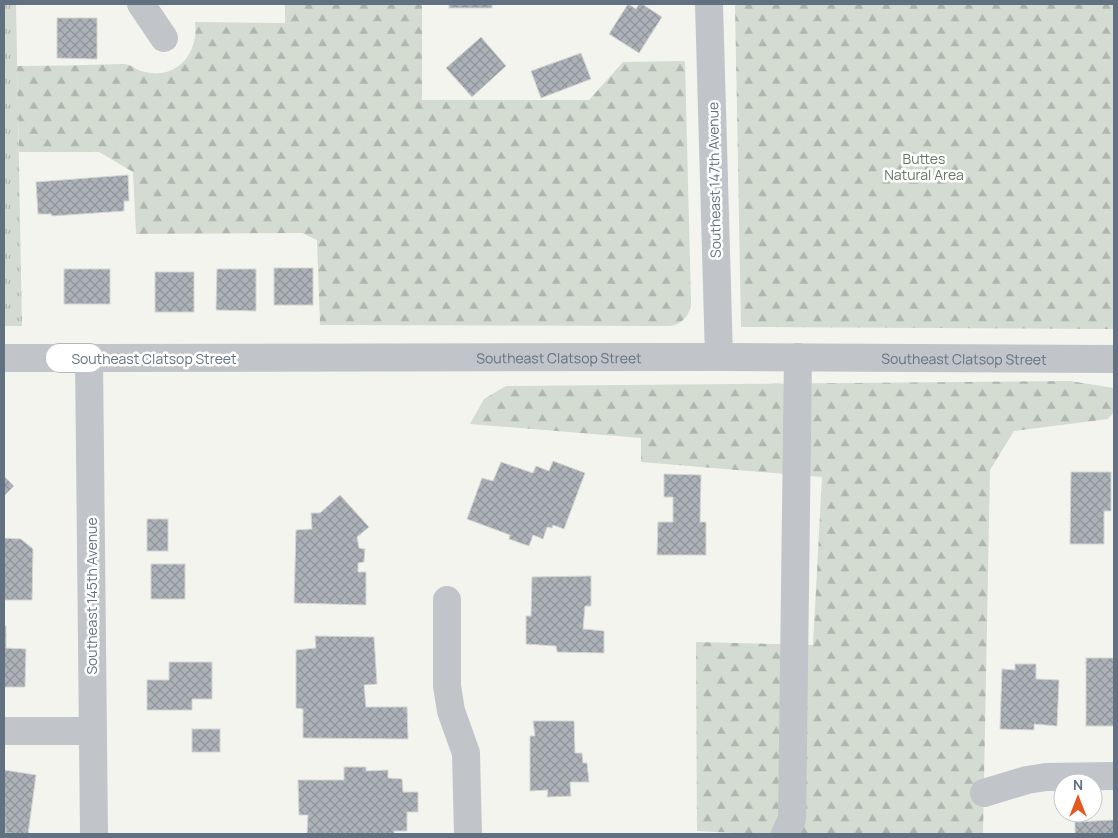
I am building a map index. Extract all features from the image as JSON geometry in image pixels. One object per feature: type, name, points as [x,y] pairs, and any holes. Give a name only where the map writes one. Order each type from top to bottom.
[{"type":"main road","name":"Southeast Clatsop Street","points":[[60,358],[89,358]]},
{"type":"street","points":[[141,4],[164,38]]},
{"type":"street","name":"Southeast 147th Avenue","points":[[710,4],[719,356]]},
{"type":"street","name":"Southeast Clatsop Street","points":[[89,358],[719,356],[1114,358]]},
{"type":"street","points":[[785,834],[792,819],[798,357]]},
{"type":"street","name":"Southeast Clatsop Street","points":[[4,358],[60,358]]},
{"type":"street","name":"Southeast 145th Avenue","points":[[89,358],[94,834]]},
{"type":"street","points":[[447,600],[447,686],[451,711],[466,754],[468,834]]},
{"type":"street","points":[[4,732],[92,731]]},
{"type":"street","points":[[984,792],[1027,780],[1046,777],[1114,776]]},
{"type":"green space","points":[[4,4],[16,4],[22,326],[4,326]]},
{"type":"green space","points":[[285,4],[422,4],[422,100],[589,100],[623,62],[685,61],[691,303],[685,319],[670,326],[320,325],[317,240],[302,233],[136,234],[133,172],[99,152],[19,152],[17,66],[124,64],[145,72],[167,72],[176,68],[190,53],[194,44],[195,22],[285,23]]},
{"type":"green space","name":"Buttes Natural Area","points":[[735,4],[1114,4],[1114,329],[741,327]]},
{"type":"green space","points":[[1070,381],[1114,388],[1114,412],[1108,419],[1014,431],[990,470],[983,834],[753,834],[697,831],[696,642],[813,645],[822,477],[641,462],[641,438],[470,424],[484,399],[506,386]]},
{"type":"building","points":[[449,4],[492,4],[492,8],[449,8]]},
{"type":"building","points":[[628,4],[636,9],[639,4],[642,4],[662,17],[639,53],[609,34]]},
{"type":"building","points":[[57,18],[97,18],[97,59],[57,58]]},
{"type":"building","points":[[481,37],[506,66],[472,97],[446,68]]},
{"type":"building","points":[[581,53],[591,79],[541,98],[531,71]]},
{"type":"building","points":[[128,175],[129,201],[124,201],[124,211],[52,216],[51,214],[38,214],[36,182]]},
{"type":"building","points":[[274,268],[313,268],[313,305],[274,305]]},
{"type":"building","points":[[64,269],[110,269],[110,304],[64,304]]},
{"type":"building","points":[[217,269],[256,269],[256,311],[216,310]]},
{"type":"building","points":[[155,272],[194,272],[194,312],[155,312]]},
{"type":"building","points":[[553,461],[585,473],[564,529],[553,525],[552,528],[547,527],[543,539],[533,535],[529,546],[509,539],[510,535],[467,519],[482,478],[493,481],[501,462],[533,473],[536,466],[549,471]]},
{"type":"building","points":[[1071,472],[1111,472],[1111,511],[1104,511],[1104,544],[1070,544]]},
{"type":"building","points":[[664,474],[701,475],[700,522],[706,522],[706,555],[657,555],[658,522],[673,522],[673,497],[664,497]]},
{"type":"building","points":[[4,476],[14,486],[4,496]]},
{"type":"building","points":[[340,495],[369,527],[357,537],[359,548],[365,549],[364,562],[358,563],[358,572],[366,572],[366,605],[294,603],[296,530],[312,529],[311,513],[320,513]]},
{"type":"building","points":[[147,519],[168,519],[168,551],[147,551]]},
{"type":"building","points":[[4,538],[21,539],[33,549],[32,600],[4,600]]},
{"type":"building","points":[[151,564],[185,564],[185,599],[151,599]]},
{"type":"building","points":[[591,576],[591,606],[585,606],[583,629],[604,631],[604,653],[557,652],[556,646],[526,644],[526,616],[531,616],[532,577]]},
{"type":"building","points":[[4,626],[6,626],[6,648],[26,649],[25,687],[4,687]]},
{"type":"building","points":[[315,636],[374,637],[377,684],[364,685],[366,707],[407,707],[408,739],[303,738],[303,709],[296,708],[296,650],[316,648]]},
{"type":"building","points":[[1086,658],[1114,658],[1114,726],[1086,726]]},
{"type":"building","points":[[169,662],[212,662],[212,699],[192,699],[192,710],[147,710],[147,680],[169,680]]},
{"type":"building","points":[[1015,664],[1036,664],[1036,679],[1059,680],[1057,726],[1034,724],[1034,730],[1000,729],[1002,669],[1015,670]]},
{"type":"building","points":[[533,721],[574,721],[575,753],[582,753],[583,763],[587,763],[589,782],[570,782],[571,796],[547,797],[548,790],[530,791],[530,736],[535,736]]},
{"type":"building","points":[[192,729],[220,729],[220,752],[192,752]]},
{"type":"building","points":[[344,767],[366,767],[366,771],[388,770],[388,778],[402,779],[403,792],[418,792],[418,812],[407,812],[407,831],[394,831],[394,834],[307,834],[308,815],[299,815],[298,780],[344,780]]},
{"type":"building","points":[[4,770],[36,775],[28,834],[5,833]]},
{"type":"building","points":[[1114,820],[1114,834],[1075,834],[1075,823],[1103,823],[1103,821]]}]
